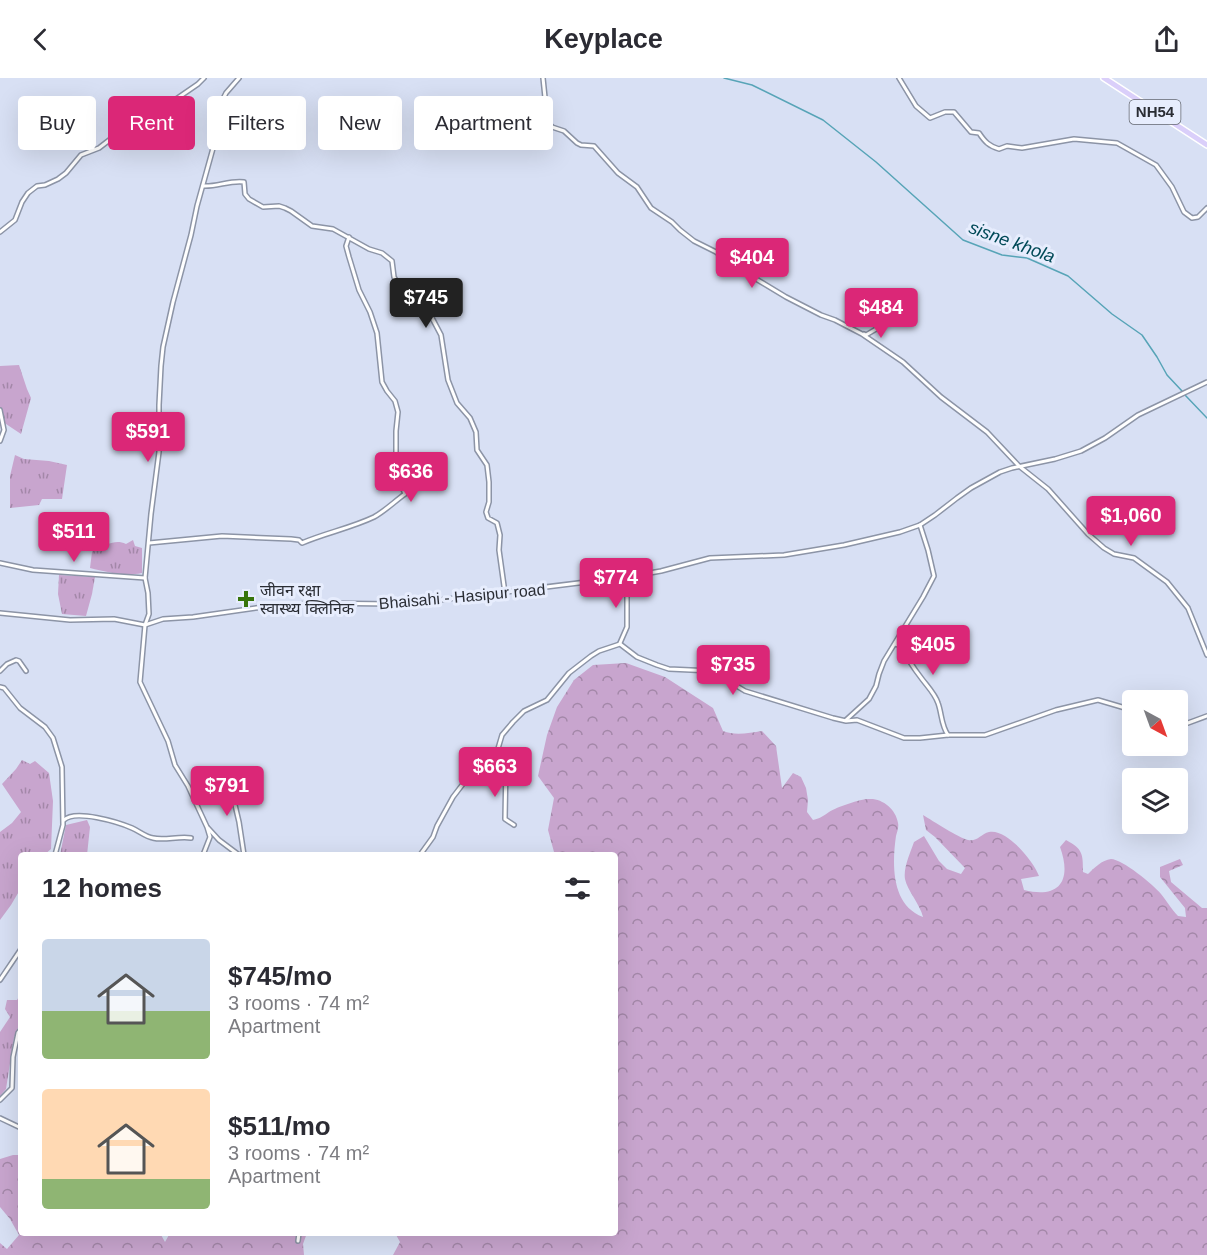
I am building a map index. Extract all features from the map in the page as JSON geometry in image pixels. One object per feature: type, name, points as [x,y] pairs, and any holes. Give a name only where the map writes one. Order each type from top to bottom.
[{"type":"main road","name":"NH54","points":[[1104,78],[1207,145]]},
{"type":"street","points":[[0,232],[15,220],[22,202],[37,186],[58,179],[81,155],[99,148],[112,138],[134,128],[204,78]]},
{"type":"street","points":[[204,852],[210,837],[207,827],[188,786],[175,765],[168,741],[140,682],[145,625],[149,614],[145,578],[159,452],[159,405],[164,346],[197,206],[220,123],[223,99],[225,93],[239,78]]},
{"type":"street","points":[[543,78],[545,96]]},
{"type":"street","points":[[899,78],[916,106],[930,118],[945,112],[954,112],[971,132],[979,133],[991,147],[1022,148],[1074,139],[1117,143],[1156,165],[1172,187],[1184,212],[1192,218],[1198,217],[1207,208]]},
{"type":"street","points":[[553,127],[564,131],[581,145],[594,146],[618,173],[637,188],[651,208],[694,241],[716,252],[786,297],[862,334],[903,363],[941,397],[987,432],[1019,466],[1048,489],[1088,534],[1104,548],[1114,554],[1134,558],[1167,582],[1188,608],[1207,655]]},
{"type":"street","points":[[203,186],[244,182],[244,194],[263,207],[285,208],[312,226],[333,229],[369,249],[382,253],[392,261],[394,277],[404,293],[431,316],[441,335],[448,380],[458,404],[470,418],[476,432],[477,450],[487,465],[489,502],[486,512],[488,518],[497,524],[500,535],[499,550],[505,593]]},
{"type":"street","points":[[149,543],[235,536],[299,540],[302,543],[374,517],[405,494],[400,482],[396,456],[398,412],[395,402],[382,382],[377,333],[359,290],[349,257],[346,246],[349,237]]},
{"type":"street","points":[[862,334],[866,335],[898,320]]},
{"type":"street","name":"Bhaisahi - Hasipur road","points":[[0,613],[70,620],[114,619],[145,625],[163,619],[263,607],[326,603],[416,603],[627,578],[710,558],[784,555],[824,549],[920,525],[987,478],[1019,466],[1081,451],[1168,399],[1207,382]]},
{"type":"street","points":[[0,410],[4,430],[0,441]]},
{"type":"street","points":[[846,721],[869,699],[884,661],[934,576],[920,525]]},
{"type":"street","points":[[0,563],[33,570],[145,578]]},
{"type":"street","points":[[422,852],[433,837],[453,796],[466,780],[488,763],[497,752],[502,735],[513,722],[524,711],[547,700],[569,673],[591,656],[620,644],[627,627],[627,578]]},
{"type":"street","points":[[620,644],[637,657],[669,669],[712,671],[745,691],[833,718],[846,721],[857,720],[904,738],[985,735],[1056,710],[1098,700],[1122,707]]},
{"type":"street","points":[[894,644],[902,646],[920,677],[934,695],[943,728],[948,735]]},
{"type":"street","points":[[0,671],[7,664],[16,660],[26,671]]},
{"type":"street","points":[[0,687],[20,708],[45,727],[53,738],[62,767],[63,825]]},
{"type":"street","points":[[1188,723],[1207,716]]},
{"type":"street","points":[[497,752],[506,763],[505,819],[514,825]]},
{"type":"street","points":[[228,775],[244,852]]},
{"type":"street","points":[[56,852],[65,819],[68,817],[85,816],[103,819],[127,826],[154,839],[191,838]]},
{"type":"street","points":[[207,827],[235,852]]},
{"type":"street","points":[[0,980],[18,953]]},
{"type":"street","points":[[0,1100],[12,1088],[13,1057],[18,1033]]},
{"type":"street","points":[[0,1118],[18,1127]]},
{"type":"street","points":[[298,1240],[299,1236]]},
{"type":"green space","points":[[19,365],[31,398],[21,434],[0,420],[0,366]]},
{"type":"green space","points":[[15,455],[24,459],[67,465],[62,499],[42,499],[39,505],[10,508],[10,476]]},
{"type":"green space","points":[[133,540],[135,546],[142,548],[142,573],[122,574],[90,568],[95,547],[114,542],[126,544]]},
{"type":"green space","points":[[59,575],[95,577],[86,616],[62,614],[58,594]]},
{"type":"green space","points":[[626,663],[665,677],[713,708],[723,731],[737,734],[762,731],[776,746],[782,788],[793,773],[801,777],[806,788],[807,812],[813,820],[865,799],[879,800],[888,805],[897,818],[898,825],[894,871],[899,893],[912,911],[923,917],[905,879],[906,865],[914,842],[924,836],[939,861],[947,869],[961,874],[965,868],[926,830],[923,815],[964,839],[974,840],[989,832],[996,832],[1011,840],[1026,855],[1039,876],[1021,879],[1024,890],[1046,892],[1060,884],[1064,869],[1060,847],[1066,840],[1079,849],[1083,861],[1083,872],[1088,874],[1104,861],[1116,860],[1152,885],[1178,916],[1186,917],[1185,908],[1160,877],[1160,867],[1180,859],[1183,865],[1169,871],[1171,882],[1202,908],[1207,908],[1207,1255],[393,1255],[400,1242],[397,1236],[618,1236],[618,852],[554,852],[548,830],[554,798],[538,776],[547,735],[557,707],[574,680],[593,665]]},
{"type":"green space","points":[[22,760],[30,764],[35,761],[49,773],[53,801],[51,849],[48,852],[18,852],[18,893],[0,920],[0,832],[21,812],[2,784]]},
{"type":"green space","points":[[87,820],[90,827],[87,852],[61,852],[66,825]]},
{"type":"green space","points":[[18,998],[18,1028],[14,1038],[6,1089],[0,1096],[0,1032],[10,1017],[5,1009],[7,1000]]},
{"type":"green space","points":[[18,1155],[18,1233],[0,1207],[0,1159]]},
{"type":"green space","points":[[18,1236],[162,1236],[165,1242],[168,1236],[306,1236],[303,1244],[304,1255],[0,1255],[0,1243],[7,1249]]},
{"type":"waterway","name":"sisne khola","points":[[724,78],[752,85],[823,120],[876,162],[963,240],[1002,255],[1027,258],[1068,276],[1112,314],[1142,335],[1167,375],[1182,391]]},
{"type":"waterway","name":"sisne khola","points":[[1185,395],[1207,418]]},
{"type":"place","name":"जीवन रक्षा स्वास्थ्य क्लिनिक","points":[[246,599]]}]
